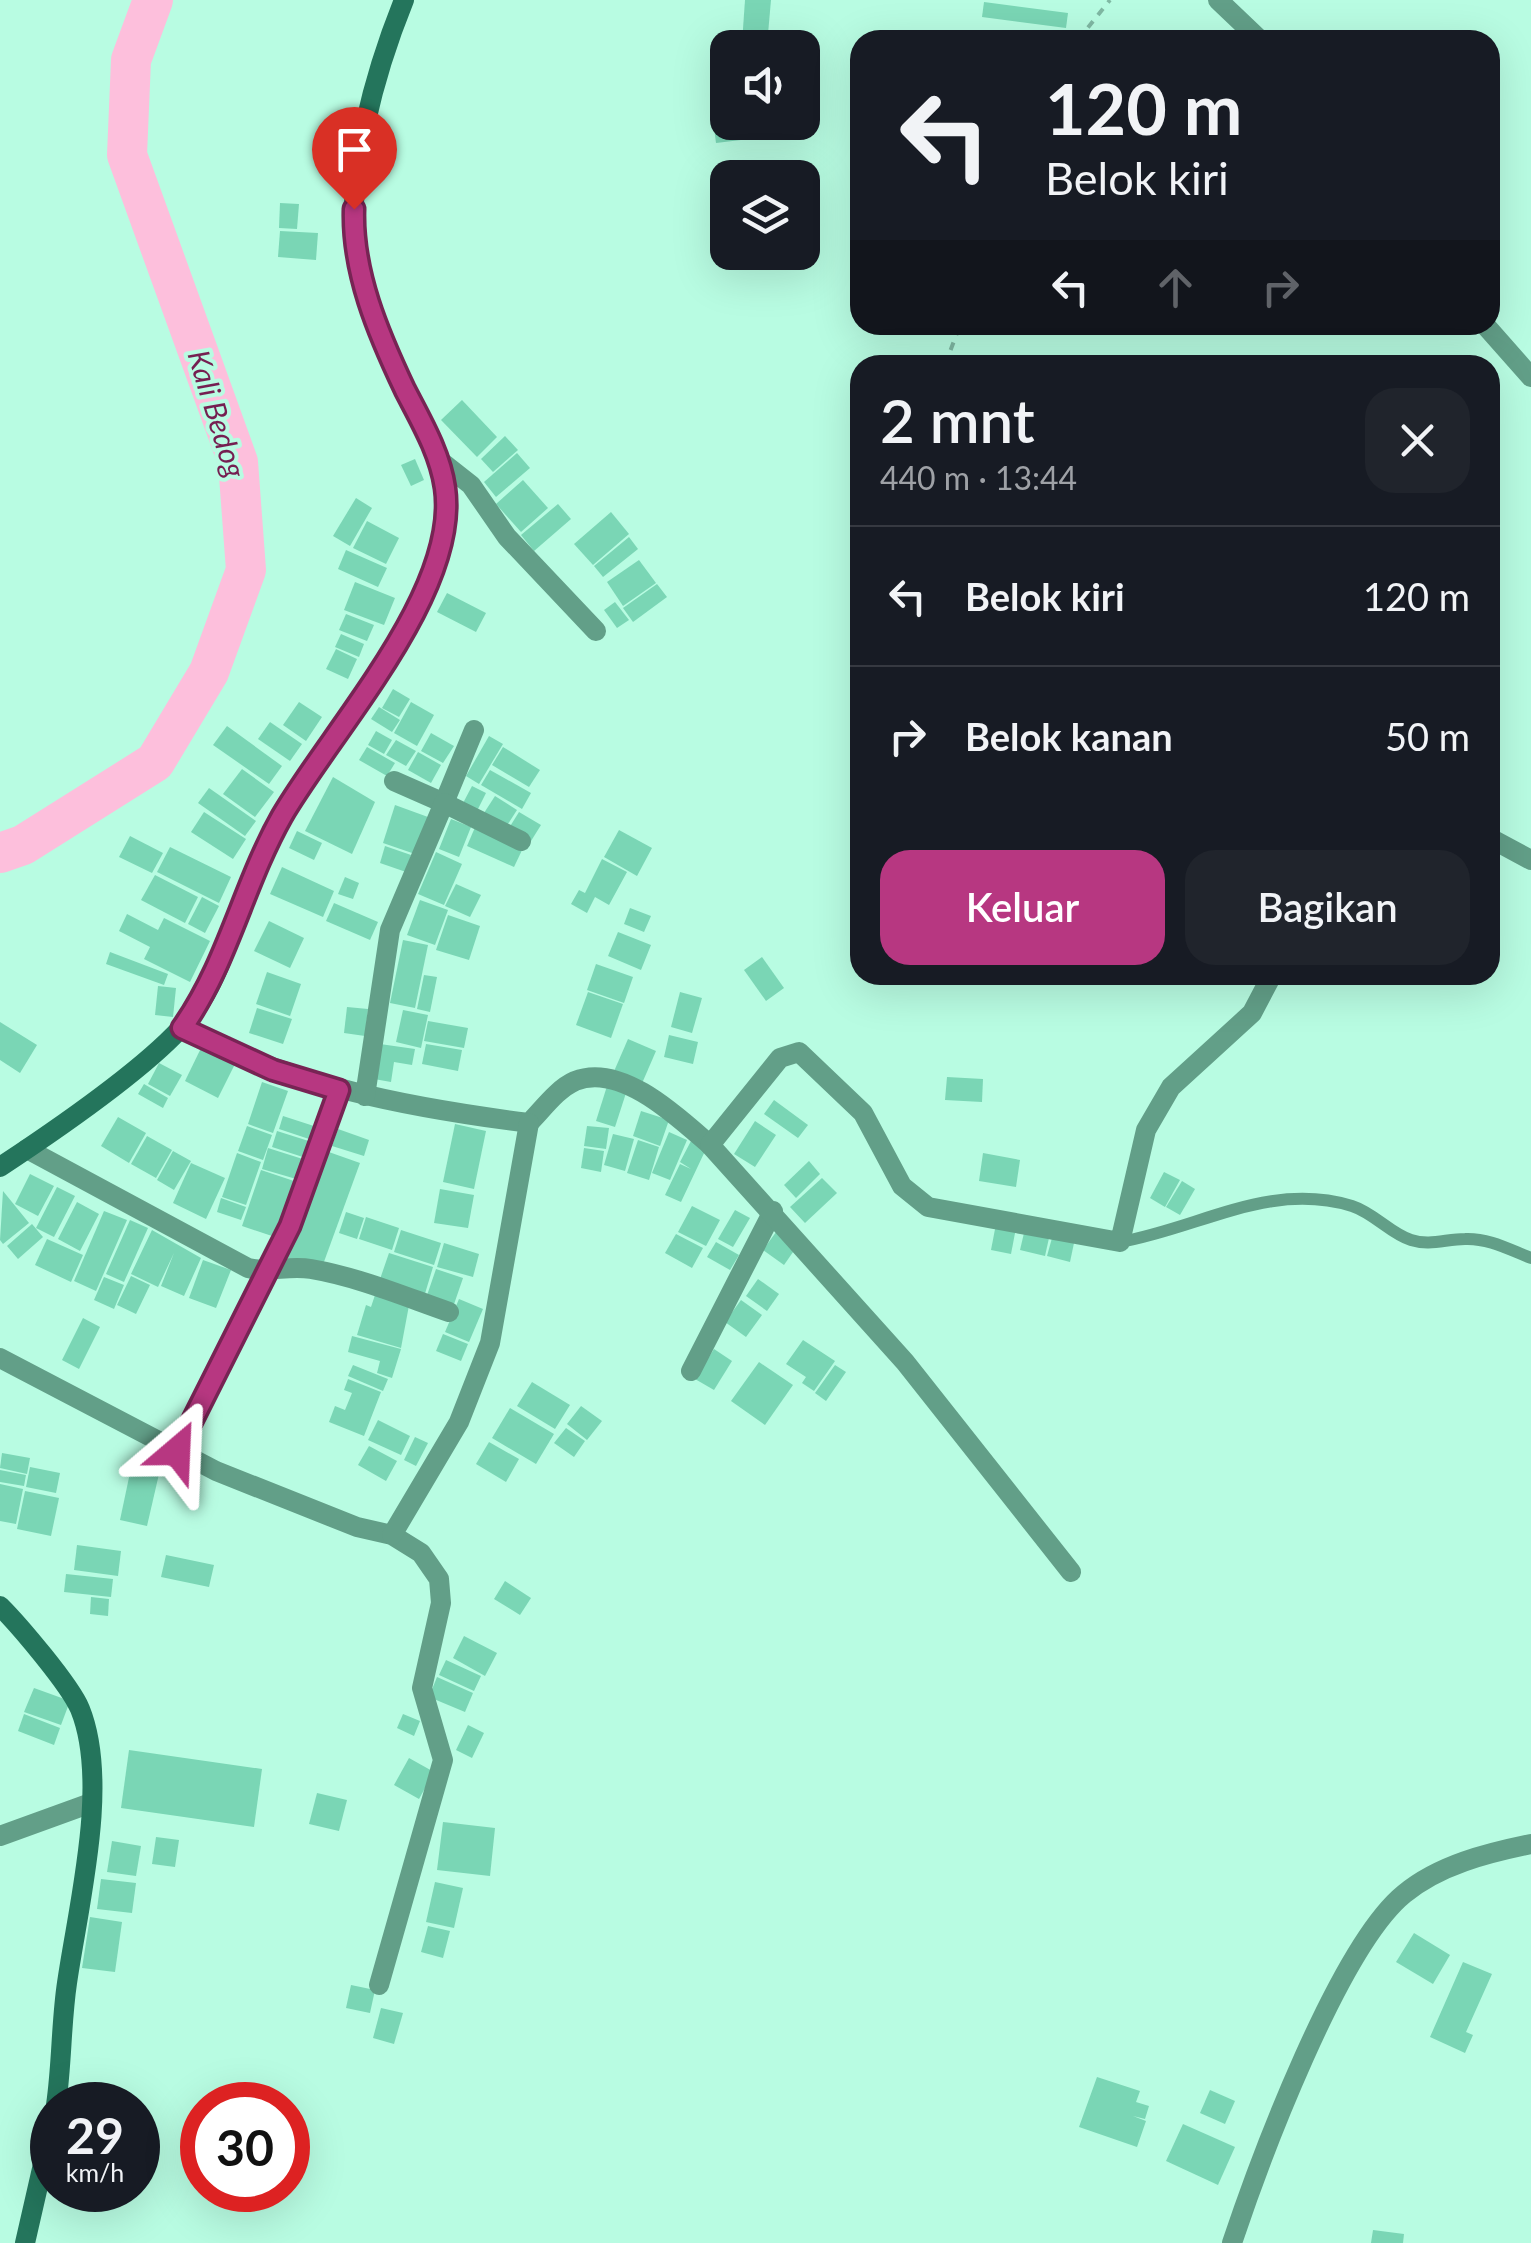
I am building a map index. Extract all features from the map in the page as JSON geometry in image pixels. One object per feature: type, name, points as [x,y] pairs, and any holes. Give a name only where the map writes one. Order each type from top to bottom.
[{"type":"main road","points":[[0,1167],[182,1028],[218,969],[246,892],[282,816],[374,678],[429,577],[447,508],[438,459],[372,313],[353,230],[369,118],[404,0]]},
{"type":"main road","points":[[0,1606],[80,1710],[90,1768],[90,1803],[59,2082]]},
{"type":"main road","points":[[25,2243],[32,2212]]},
{"type":"street","points":[[1218,0],[1250,30]]},
{"type":"street","points":[[1493,335],[1531,377]]},
{"type":"street","points":[[438,459],[471,486],[506,537],[596,631]]},
{"type":"street","points":[[364,1096],[390,930],[474,730]]},
{"type":"street","points":[[394,782],[521,841]]},
{"type":"street","points":[[1500,843],[1531,860]]},
{"type":"street","points":[[710,1145],[780,1058],[799,1052],[863,1113],[902,1186],[928,1207],[1120,1242],[1146,1130],[1171,1087],[1252,1013],[1267,985]]},
{"type":"street","points":[[182,1028],[273,1070],[339,1090],[529,1123]]},
{"type":"street","points":[[392,1534],[459,1422],[490,1343],[529,1123],[561,1090],[577,1080],[597,1077],[636,1090],[710,1145],[906,1362],[1071,1572]]},
{"type":"street","points":[[177,1451],[290,1226],[339,1090]]},
{"type":"street","points":[[27,1149],[248,1268],[265,1270],[283,1264],[326,1272],[448,1312]]},
{"type":"street","points":[[691,1372],[773,1211]]},
{"type":"street","points":[[0,1358],[216,1471],[358,1528],[392,1534],[420,1553],[438,1579],[441,1603],[422,1688],[429,1722],[444,1754],[407,1899],[379,1985]]},
{"type":"street","points":[[0,1836],[90,1803]]},
{"type":"street","points":[[1232,2243],[1265,2149],[1295,2083],[1349,1970],[1383,1915],[1427,1878],[1486,1854],[1531,1844]]},
{"type":"lane","points":[[1120,1242],[1169,1233],[1233,1206],[1311,1196],[1356,1207],[1407,1240],[1428,1243],[1477,1239],[1531,1258]]},
{"type":"path","points":[[1086,30],[1110,0]]},
{"type":"building","points":[[745,0],[771,0],[768,30],[743,30]]},
{"type":"building","points":[[984,2],[1068,13],[1066,28],[982,17]]},
{"type":"building","points":[[280,203],[299,204],[297,229],[279,228]]},
{"type":"building","points":[[280,231],[318,233],[316,260],[278,257]]},
{"type":"building","points":[[462,400],[497,437],[477,457],[441,420]]},
{"type":"building","points":[[505,436],[518,450],[493,472],[481,459]]},
{"type":"building","points":[[517,453],[530,468],[496,497],[484,482]]},
{"type":"building","points":[[415,459],[424,480],[411,486],[401,465]]},
{"type":"building","points":[[523,480],[548,508],[521,532],[496,504]]},
{"type":"building","points":[[356,498],[372,508],[350,546],[333,536]]},
{"type":"building","points":[[558,504],[571,519],[534,551],[521,535]]},
{"type":"building","points":[[611,512],[629,534],[593,565],[574,544]]},
{"type":"building","points":[[367,521],[399,538],[386,564],[353,548]]},
{"type":"building","points":[[629,537],[638,549],[603,577],[594,566]]},
{"type":"building","points":[[346,550],[387,568],[378,587],[338,569]]},
{"type":"building","points":[[639,560],[656,583],[623,606],[607,582]]},
{"type":"building","points":[[355,582],[395,598],[384,625],[344,610]]},
{"type":"building","points":[[657,584],[667,597],[633,622],[623,608]]},
{"type":"building","points":[[447,593],[486,613],[476,632],[437,612]]},
{"type":"building","points":[[615,602],[629,620],[617,628],[604,610]]},
{"type":"building","points":[[346,614],[374,625],[367,641],[339,630]]},
{"type":"building","points":[[341,634],[364,644],[359,657],[335,647]]},
{"type":"building","points":[[336,649],[357,659],[348,679],[326,669]]},
{"type":"building","points":[[393,689],[410,699],[399,717],[382,708]]},
{"type":"building","points":[[299,702],[322,717],[306,741],[283,725]]},
{"type":"building","points":[[411,702],[434,715],[417,746],[394,733]]},
{"type":"building","points":[[379,707],[400,720],[392,732],[371,719]]},
{"type":"building","points":[[270,722],[302,744],[290,761],[258,739]]},
{"type":"building","points":[[227,726],[282,766],[269,784],[213,745]]},
{"type":"building","points":[[376,731],[392,740],[384,754],[368,745]]},
{"type":"building","points":[[431,733],[454,746],[443,763],[421,751]]},
{"type":"building","points":[[489,736],[503,744],[479,784],[466,776]]},
{"type":"building","points":[[396,740],[416,751],[406,766],[386,755]]},
{"type":"building","points":[[367,747],[395,763],[387,776],[359,760]]},
{"type":"building","points":[[503,747],[540,770],[529,787],[492,765]]},
{"type":"building","points":[[418,752],[441,765],[431,783],[408,770]]},
{"type":"building","points":[[242,769],[274,792],[255,817],[223,794]]},
{"type":"building","points":[[490,770],[531,793],[522,809],[481,785]]},
{"type":"building","points":[[333,777],[375,802],[352,854],[305,831]]},
{"type":"building","points":[[472,786],[486,793],[476,813],[462,805]]},
{"type":"building","points":[[209,788],[256,821],[245,836],[198,803]]},
{"type":"building","points":[[495,796],[517,810],[506,827],[484,813]]},
{"type":"building","points":[[395,805],[428,817],[415,854],[383,843]]},
{"type":"building","points":[[204,812],[246,839],[233,859],[191,832]]},
{"type":"building","points":[[519,812],[541,825],[531,841],[509,828]]},
{"type":"building","points":[[451,819],[471,827],[459,857],[439,849]]},
{"type":"building","points":[[476,825],[524,846],[514,867],[467,846]]},
{"type":"building","points":[[619,830],[652,848],[637,876],[604,857]]},
{"type":"building","points":[[297,831],[322,843],[314,860],[289,848]]},
{"type":"building","points":[[130,836],[163,853],[152,873],[119,857]]},
{"type":"building","points":[[385,846],[411,855],[406,872],[380,863]]},
{"type":"building","points":[[170,847],[231,877],[219,903],[157,872]]},
{"type":"building","points":[[436,852],[462,864],[444,905],[418,894]]},
{"type":"building","points":[[602,859],[627,872],[609,905],[595,897],[587,913],[571,904],[579,890],[585,893]]},
{"type":"building","points":[[282,867],[334,891],[323,917],[270,894]]},
{"type":"building","points":[[155,875],[198,897],[185,923],[141,900]]},
{"type":"building","points":[[345,877],[359,883],[353,899],[338,894]]},
{"type":"building","points":[[456,884],[481,895],[470,917],[445,906]]},
{"type":"building","points":[[202,897],[219,906],[205,933],[188,924]]},
{"type":"building","points":[[420,900],[448,910],[435,945],[407,935]]},
{"type":"building","points":[[334,903],[378,922],[370,940],[326,921]]},
{"type":"building","points":[[630,908],[651,916],[644,932],[624,924]]},
{"type":"building","points":[[127,914],[158,930],[164,918],[210,941],[190,982],[144,959],[150,947],[119,931]]},
{"type":"building","points":[[448,915],[480,926],[469,960],[436,950]]},
{"type":"building","points":[[269,921],[304,938],[290,968],[254,951]]},
{"type":"building","points":[[618,932],[651,945],[641,970],[608,956]]},
{"type":"building","points":[[403,940],[428,945],[415,1008],[390,1003]]},
{"type":"building","points":[[110,952],[168,974],[164,985],[106,964]]},
{"type":"building","points":[[762,957],[784,988],[766,1001],[744,970]]},
{"type":"building","points":[[596,964],[633,977],[624,1003],[587,990]]},
{"type":"building","points":[[267,972],[301,984],[290,1016],[256,1004]]},
{"type":"building","points":[[424,975],[437,977],[430,1012],[417,1009]]},
{"type":"building","points":[[158,986],[176,988],[173,1017],[155,1015]]},
{"type":"building","points":[[588,992],[623,1004],[611,1038],[576,1025]]},
{"type":"building","points":[[680,992],[702,998],[692,1033],[671,1027]]},
{"type":"building","points":[[347,1007],[368,1009],[365,1036],[344,1033]]},
{"type":"building","points":[[257,1008],[292,1019],[283,1044],[249,1033]]},
{"type":"building","points":[[403,1010],[428,1015],[421,1048],[396,1042]]},
{"type":"building","points":[[428,1021],[468,1028],[464,1048],[424,1041]]},
{"type":"building","points":[[0,1022],[37,1045],[20,1073],[0,1060]]},
{"type":"building","points":[[669,1035],[698,1042],[693,1064],[664,1057]]},
{"type":"building","points":[[628,1039],[656,1051],[640,1088],[612,1076]]},
{"type":"building","points":[[203,1044],[237,1060],[218,1098],[185,1081]]},
{"type":"building","points":[[380,1044],[415,1049],[412,1065],[394,1062],[391,1082],[374,1079]]},
{"type":"building","points":[[426,1044],[462,1050],[458,1071],[422,1064]]},
{"type":"building","points":[[159,1063],[182,1075],[170,1096],[148,1084]]},
{"type":"building","points":[[947,1077],[983,1079],[982,1102],[945,1100]]},
{"type":"building","points":[[262,1082],[288,1091],[273,1133],[248,1124]]},
{"type":"building","points":[[144,1084],[168,1098],[163,1108],[138,1094]]},
{"type":"building","points":[[607,1086],[626,1093],[615,1127],[596,1121]]},
{"type":"building","points":[[774,1100],[808,1125],[798,1138],[764,1114]]},
{"type":"building","points":[[641,1111],[669,1120],[660,1146],[633,1136]]},
{"type":"building","points":[[283,1116],[320,1128],[315,1141],[279,1129]]},
{"type":"building","points":[[118,1117],[146,1133],[129,1163],[101,1146]]},
{"type":"building","points":[[755,1121],[776,1135],[755,1167],[734,1154]]},
{"type":"building","points":[[455,1124],[486,1131],[474,1189],[443,1182]]},
{"type":"building","points":[[247,1126],[272,1135],[263,1160],[238,1151]]},
{"type":"building","points":[[587,1126],[609,1128],[606,1149],[584,1146]]},
{"type":"building","points":[[338,1129],[369,1140],[364,1156],[332,1146]]},
{"type":"building","points":[[277,1131],[315,1143],[309,1159],[272,1147]]},
{"type":"building","points":[[669,1132],[687,1140],[670,1180],[652,1173]]},
{"type":"building","points":[[613,1134],[634,1139],[625,1171],[604,1165]]},
{"type":"building","points":[[147,1136],[172,1150],[156,1178],[131,1164]]},
{"type":"building","points":[[638,1140],[659,1147],[649,1180],[627,1173]]},
{"type":"building","points":[[691,1141],[706,1149],[681,1202],[665,1195],[680,1164],[691,1169],[680,1162]]},
{"type":"building","points":[[268,1148],[309,1161],[303,1181],[262,1169]]},
{"type":"building","points":[[584,1148],[604,1151],[601,1172],[581,1168]]},
{"type":"building","points":[[173,1151],[191,1161],[174,1190],[157,1180]]},
{"type":"building","points":[[326,1151],[360,1163],[321,1270],[287,1258]]},
{"type":"building","points":[[237,1153],[261,1162],[246,1205],[222,1197]]},
{"type":"building","points":[[983,1153],[1020,1160],[1016,1187],[979,1181]]},
{"type":"building","points":[[809,1161],[820,1174],[796,1198],[784,1185]]},
{"type":"building","points":[[191,1163],[225,1178],[206,1219],[173,1203]]},
{"type":"building","points":[[261,1170],[300,1183],[281,1239],[242,1226]]},
{"type":"building","points":[[1164,1172],[1180,1180],[1165,1207],[1150,1198]]},
{"type":"building","points":[[30,1174],[54,1186],[38,1216],[15,1204]]},
{"type":"building","points":[[822,1178],[837,1193],[805,1223],[790,1207]]},
{"type":"building","points":[[1182,1181],[1195,1189],[1180,1215],[1166,1207]]},
{"type":"building","points":[[57,1187],[75,1196],[54,1237],[36,1228]]},
{"type":"building","points":[[440,1189],[474,1195],[468,1228],[434,1223]]},
{"type":"building","points":[[3,1191],[29,1223],[3,1244],[0,1240]]},
{"type":"building","points":[[221,1198],[246,1207],[241,1220],[217,1212]]},
{"type":"building","points":[[77,1202],[99,1214],[80,1251],[58,1239]]},
{"type":"building","points":[[692,1206],[720,1220],[706,1246],[678,1232]]},
{"type":"building","points":[[735,1210],[750,1218],[733,1247],[718,1239]]},
{"type":"building","points":[[104,1211],[127,1220],[96,1291],[74,1281]]},
{"type":"building","points":[[346,1212],[364,1218],[357,1239],[339,1233]]},
{"type":"building","points":[[366,1217],[399,1228],[392,1250],[359,1239]]},
{"type":"building","points":[[130,1220],[148,1228],[124,1282],[106,1274]]},
{"type":"building","points":[[32,1224],[43,1237],[18,1259],[7,1246]]},
{"type":"building","points":[[996,1224],[1016,1228],[1011,1254],[991,1250]]},
{"type":"building","points":[[779,1228],[800,1242],[784,1265],[763,1250]]},
{"type":"building","points":[[152,1230],[201,1258],[184,1296],[161,1286],[174,1253],[158,1287],[131,1274]]},
{"type":"building","points":[[401,1230],[441,1243],[434,1265],[394,1252]]},
{"type":"building","points":[[1024,1233],[1049,1238],[1045,1256],[1020,1250]]},
{"type":"building","points":[[676,1234],[703,1248],[692,1268],[665,1253]]},
{"type":"building","points":[[1052,1238],[1074,1243],[1070,1262],[1047,1256]]},
{"type":"building","points":[[47,1239],[83,1255],[71,1282],[35,1265]]},
{"type":"building","points":[[716,1242],[739,1255],[730,1270],[707,1257]]},
{"type":"building","points":[[444,1243],[479,1254],[473,1277],[437,1267]]},
{"type":"building","points":[[389,1253],[433,1267],[424,1297],[379,1282]]},
{"type":"building","points":[[203,1260],[231,1270],[216,1308],[189,1298]]},
{"type":"building","points":[[436,1269],[463,1278],[452,1310],[425,1301]]},
{"type":"building","points":[[131,1276],[150,1285],[136,1314],[117,1305]]},
{"type":"building","points":[[104,1277],[124,1285],[114,1309],[94,1300]]},
{"type":"building","points":[[758,1279],[779,1294],[767,1311],[746,1296]]},
{"type":"building","points":[[377,1289],[410,1300],[401,1348],[357,1335],[366,1305],[371,1307]]},
{"type":"building","points":[[459,1299],[483,1309],[469,1342],[445,1332]]},
{"type":"building","points":[[741,1300],[762,1315],[746,1337],[725,1322]]},
{"type":"building","points":[[83,1318],[100,1327],[79,1369],[62,1360]]},
{"type":"building","points":[[443,1334],[468,1344],[461,1361],[436,1351]]},
{"type":"building","points":[[352,1336],[401,1349],[392,1378],[377,1373],[380,1361],[348,1352]]},
{"type":"building","points":[[803,1340],[835,1361],[814,1391],[802,1383],[806,1377],[786,1364]]},
{"type":"building","points":[[714,1349],[732,1361],[714,1390],[695,1379]]},
{"type":"building","points":[[759,1362],[793,1385],[765,1425],[731,1401]]},
{"type":"building","points":[[353,1365],[388,1379],[383,1391],[348,1376]]},
{"type":"building","points":[[835,1365],[846,1372],[826,1401],[815,1393]]},
{"type":"building","points":[[348,1379],[381,1392],[364,1436],[329,1422],[335,1406],[345,1410],[352,1393],[344,1390]]},
{"type":"building","points":[[532,1382],[570,1405],[555,1429],[517,1406]]},
{"type":"building","points":[[581,1406],[602,1421],[587,1440],[567,1424]]},
{"type":"building","points":[[510,1408],[554,1434],[536,1464],[492,1438]]},
{"type":"building","points":[[378,1420],[410,1436],[401,1455],[368,1440]]},
{"type":"building","points":[[566,1428],[585,1441],[574,1457],[554,1443]]},
{"type":"building","points":[[415,1437],[428,1443],[416,1466],[404,1460]]},
{"type":"building","points":[[489,1442],[519,1459],[506,1482],[476,1464]]},
{"type":"building","points":[[369,1446],[397,1461],[386,1481],[358,1465]]},
{"type":"building","points":[[2,1453],[30,1458],[27,1474],[0,1468]]},
{"type":"building","points":[[30,1467],[60,1473],[56,1493],[26,1487]]},
{"type":"building","points":[[131,1468],[159,1474],[147,1526],[120,1520]]},
{"type":"building","points":[[0,1470],[26,1475],[24,1486],[0,1482]]},
{"type":"building","points":[[0,1484],[23,1489],[16,1524],[0,1521]]},
{"type":"building","points":[[25,1491],[59,1498],[51,1536],[17,1529]]},
{"type":"building","points":[[77,1545],[121,1551],[118,1576],[74,1570]]},
{"type":"building","points":[[166,1555],[214,1565],[209,1587],[161,1577]]},
{"type":"building","points":[[66,1574],[113,1579],[111,1597],[64,1592]]},
{"type":"building","points":[[505,1581],[531,1598],[520,1615],[494,1599]]},
{"type":"building","points":[[91,1597],[109,1599],[108,1616],[90,1614]]},
{"type":"building","points":[[464,1636],[497,1653],[485,1676],[453,1658]]},
{"type":"building","points":[[446,1660],[481,1676],[474,1691],[439,1675]]},
{"type":"building","points":[[437,1677],[473,1693],[465,1712],[429,1697]]},
{"type":"building","points":[[34,1688],[70,1701],[61,1725],[24,1712]]},
{"type":"building","points":[[24,1714],[60,1728],[54,1745],[18,1731]]},
{"type":"building","points":[[403,1714],[420,1721],[414,1736],[397,1728]]},
{"type":"building","points":[[468,1725],[484,1733],[472,1758],[456,1750]]},
{"type":"building","points":[[129,1750],[262,1769],[254,1827],[121,1808]]},
{"type":"building","points":[[409,1758],[434,1772],[419,1799],[394,1785]]},
{"type":"building","points":[[317,1793],[347,1800],[339,1831],[309,1824]]},
{"type":"building","points":[[443,1822],[495,1828],[490,1876],[437,1870]]},
{"type":"building","points":[[156,1837],[179,1840],[175,1867],[152,1864]]},
{"type":"building","points":[[112,1841],[141,1846],[136,1876],[107,1872]]},
{"type":"building","points":[[101,1879],[136,1883],[132,1913],[97,1909]]},
{"type":"building","points":[[435,1882],[463,1888],[454,1928],[426,1922]]},
{"type":"building","points":[[90,1917],[122,1922],[115,1972],[82,1968]]},
{"type":"building","points":[[428,1926],[450,1931],[443,1958],[421,1952]]},
{"type":"building","points":[[1414,1933],[1450,1955],[1433,1984],[1396,1962]]},
{"type":"building","points":[[1463,1962],[1492,1974],[1466,2032],[1473,2035],[1465,2053],[1430,2037]]},
{"type":"building","points":[[351,1985],[375,1990],[370,2013],[346,2008]]},
{"type":"building","points":[[381,2008],[403,2013],[394,2044],[373,2038]]},
{"type":"building","points":[[1097,2077],[1140,2091],[1136,2102],[1149,2106],[1145,2119],[1133,2116],[1146,2121],[1137,2147],[1079,2127]]},
{"type":"building","points":[[1210,2090],[1235,2101],[1225,2124],[1200,2113]]},
{"type":"building","points":[[1183,2124],[1235,2147],[1218,2185],[1166,2161]]},
{"type":"building","points":[[1373,2230],[1404,2234],[1403,2243],[1371,2243]]},
{"type":"waterway","name":"Kali Bedog","points":[[0,853],[23,845],[155,762],[209,672],[246,570],[238,462],[127,155],[131,60],[153,0]]},
{"type":"route","points":[[177,1451],[290,1226],[339,1090],[232,1054],[182,1028],[218,969],[260,858],[282,816],[330,749],[402,631],[429,577],[445,527],[447,508],[438,459],[393,365],[360,274],[354,209]]}]
